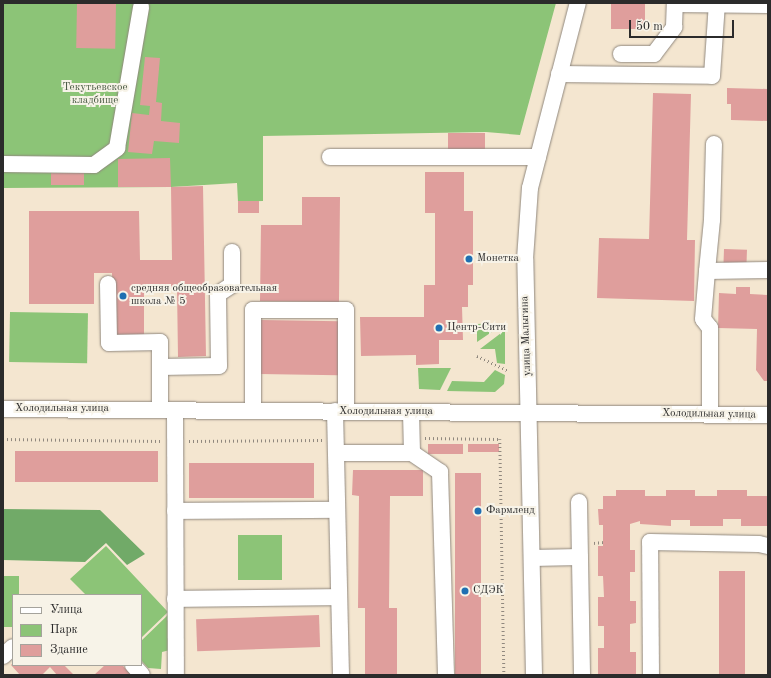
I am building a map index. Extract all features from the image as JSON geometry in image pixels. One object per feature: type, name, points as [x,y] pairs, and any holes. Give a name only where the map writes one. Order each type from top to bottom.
[{"type":"street","name":"улица Малыгина","points":[[534,675],[530,413],[525,259],[530,188],[578,3]]},
{"type":"street","points":[[559,74],[712,76],[717,3]]},
{"type":"street","points":[[621,54],[654,54],[674,26],[676,4],[717,3],[768,5]]},
{"type":"street","points":[[3,164],[94,165],[117,148],[140,7]]},
{"type":"street","points":[[710,415],[710,328],[703,319],[712,220],[714,144]]},
{"type":"street","points":[[330,157],[538,157]]},
{"type":"street","points":[[160,367],[219,366],[218,294],[232,285],[232,252]]},
{"type":"street","points":[[707,271],[768,270]]},
{"type":"street","points":[[108,284],[109,343],[160,342],[160,367],[167,410],[175,441],[176,675]]},
{"type":"street","points":[[253,410],[253,310],[346,310],[341,411],[336,446],[341,675]]},
{"type":"street","name":"Холодильная улица","points":[[3,409],[768,415]]},
{"type":"street","points":[[411,412],[412,446]]},
{"type":"street","points":[[336,446],[412,446],[440,472],[446,675]]},
{"type":"street","points":[[579,502],[582,675]]},
{"type":"street","points":[[175,511],[337,510]]},
{"type":"street","points":[[651,675],[650,542],[759,544],[768,546]]},
{"type":"street","points":[[532,558],[580,557]]},
{"type":"street","points":[[175,598],[339,598]]},
{"type":"street","points":[[3,656],[12,648]]},
{"type":"street","points":[[134,666],[142,675]]},
{"type":"path","points":[[477,356],[508,371]]},
{"type":"path","points":[[3,439],[175,441],[336,446]]},
{"type":"path","points":[[412,446],[500,439],[504,675]]},
{"type":"green space","name":"Текутьевское кладбище","points":[[3,3],[556,3],[520,135],[486,132],[263,136],[263,201],[238,202],[237,183],[171,187],[3,188]]},
{"type":"green space","points":[[10,312],[88,313],[87,363],[9,362]]},
{"type":"green space","points":[[502,323],[502,325],[477,342],[477,324]]},
{"type":"green space","points":[[505,330],[505,364],[497,363],[495,349],[480,349]]},
{"type":"green space","points":[[418,368],[451,368],[440,390],[419,389]]},
{"type":"green space","points":[[495,370],[505,375],[504,384],[495,392],[447,391],[452,381],[484,382]]},
{"type":"green space","points":[[3,509],[100,510],[145,554],[127,565],[106,543],[85,562],[3,560]]},
{"type":"green space","points":[[238,535],[282,535],[282,580],[238,580]]},
{"type":"green space","points":[[106,546],[168,612],[142,637],[142,594],[85,594],[70,579]]},
{"type":"green space","points":[[3,576],[19,576],[19,594],[12,594],[12,627],[3,627]]},
{"type":"green space","points":[[171,612],[170,650],[162,652],[161,669],[148,668],[142,661],[142,640]]},
{"type":"building","points":[[77,3],[116,4],[115,49],[76,48]]},
{"type":"building","points":[[611,3],[645,3],[645,29],[611,29]]},
{"type":"building","points":[[145,57],[160,58],[156,102],[162,103],[161,121],[180,123],[179,143],[154,141],[152,154],[128,152],[132,113],[149,115],[150,106],[140,105]]},
{"type":"building","points":[[727,88],[768,89],[768,121],[731,120],[731,104],[727,104]]},
{"type":"building","points":[[653,93],[691,94],[687,240],[695,240],[694,301],[597,298],[599,238],[649,239]]},
{"type":"building","points":[[448,133],[485,133],[485,152],[448,152]]},
{"type":"building","points":[[170,158],[171,187],[118,187],[118,159]]},
{"type":"building","points":[[425,172],[464,172],[464,211],[473,211],[473,285],[468,285],[468,307],[462,307],[463,340],[439,340],[439,364],[416,365],[416,355],[361,356],[360,317],[424,317],[424,285],[435,285],[435,213],[425,213]]},
{"type":"building","points":[[51,173],[84,173],[84,185],[51,185]]},
{"type":"building","points":[[203,186],[206,356],[178,357],[177,288],[144,288],[144,335],[114,335],[112,273],[94,273],[94,304],[29,304],[29,211],[139,211],[140,260],[172,260],[171,187]]},
{"type":"building","points":[[302,197],[340,197],[339,302],[260,301],[261,225],[302,225]]},
{"type":"building","points":[[238,201],[259,201],[259,213],[238,213]]},
{"type":"building","points":[[724,249],[747,250],[746,264],[724,263]]},
{"type":"building","points":[[736,287],[750,287],[750,294],[768,295],[768,381],[764,381],[756,370],[757,329],[718,328],[719,293],[736,294]]},
{"type":"building","points":[[261,320],[339,321],[338,375],[260,374]]},
{"type":"building","points":[[428,444],[463,444],[463,454],[428,454]]},
{"type":"building","points":[[468,444],[499,444],[499,452],[468,452]]},
{"type":"building","points":[[15,451],[158,451],[158,482],[15,482]]},
{"type":"building","points":[[189,463],[314,463],[314,498],[189,498]]},
{"type":"building","points":[[353,470],[423,470],[423,496],[390,496],[389,608],[397,608],[397,675],[365,675],[365,608],[358,608],[359,496],[352,495]]},
{"type":"building","points":[[455,473],[481,473],[481,675],[455,675]]},
{"type":"building","points":[[616,490],[645,490],[645,496],[666,496],[666,490],[695,490],[695,496],[717,496],[717,490],[747,490],[747,496],[768,496],[768,526],[741,526],[741,519],[723,519],[723,526],[690,526],[690,520],[671,520],[671,526],[640,524],[640,521],[630,524],[630,550],[635,550],[635,572],[630,572],[630,601],[636,601],[636,623],[630,624],[630,652],[636,652],[636,674],[598,675],[598,648],[604,648],[604,626],[598,626],[598,597],[604,597],[603,576],[598,576],[598,546],[603,546],[603,525],[599,525],[598,509],[603,509],[603,496],[616,496]]},
{"type":"building","points":[[719,571],[745,571],[745,675],[719,675]]},
{"type":"building","points":[[319,615],[320,647],[197,651],[196,619]]},
{"type":"building","points":[[11,665],[65,666],[74,675],[57,675],[50,667],[42,675],[20,675]]},
{"type":"building","points":[[104,666],[123,666],[132,675],[94,675]]},
{"type":"place","name":"Монетка","points":[[469,259]]},
{"type":"place","name":"средняя общеобразовательная школа № 5","points":[[123,296]]},
{"type":"place","name":"Центр-Сити","points":[[439,328]]},
{"type":"place","name":"Фармленд","points":[[478,511]]},
{"type":"place","name":"СДЭК","points":[[465,591]]}]
